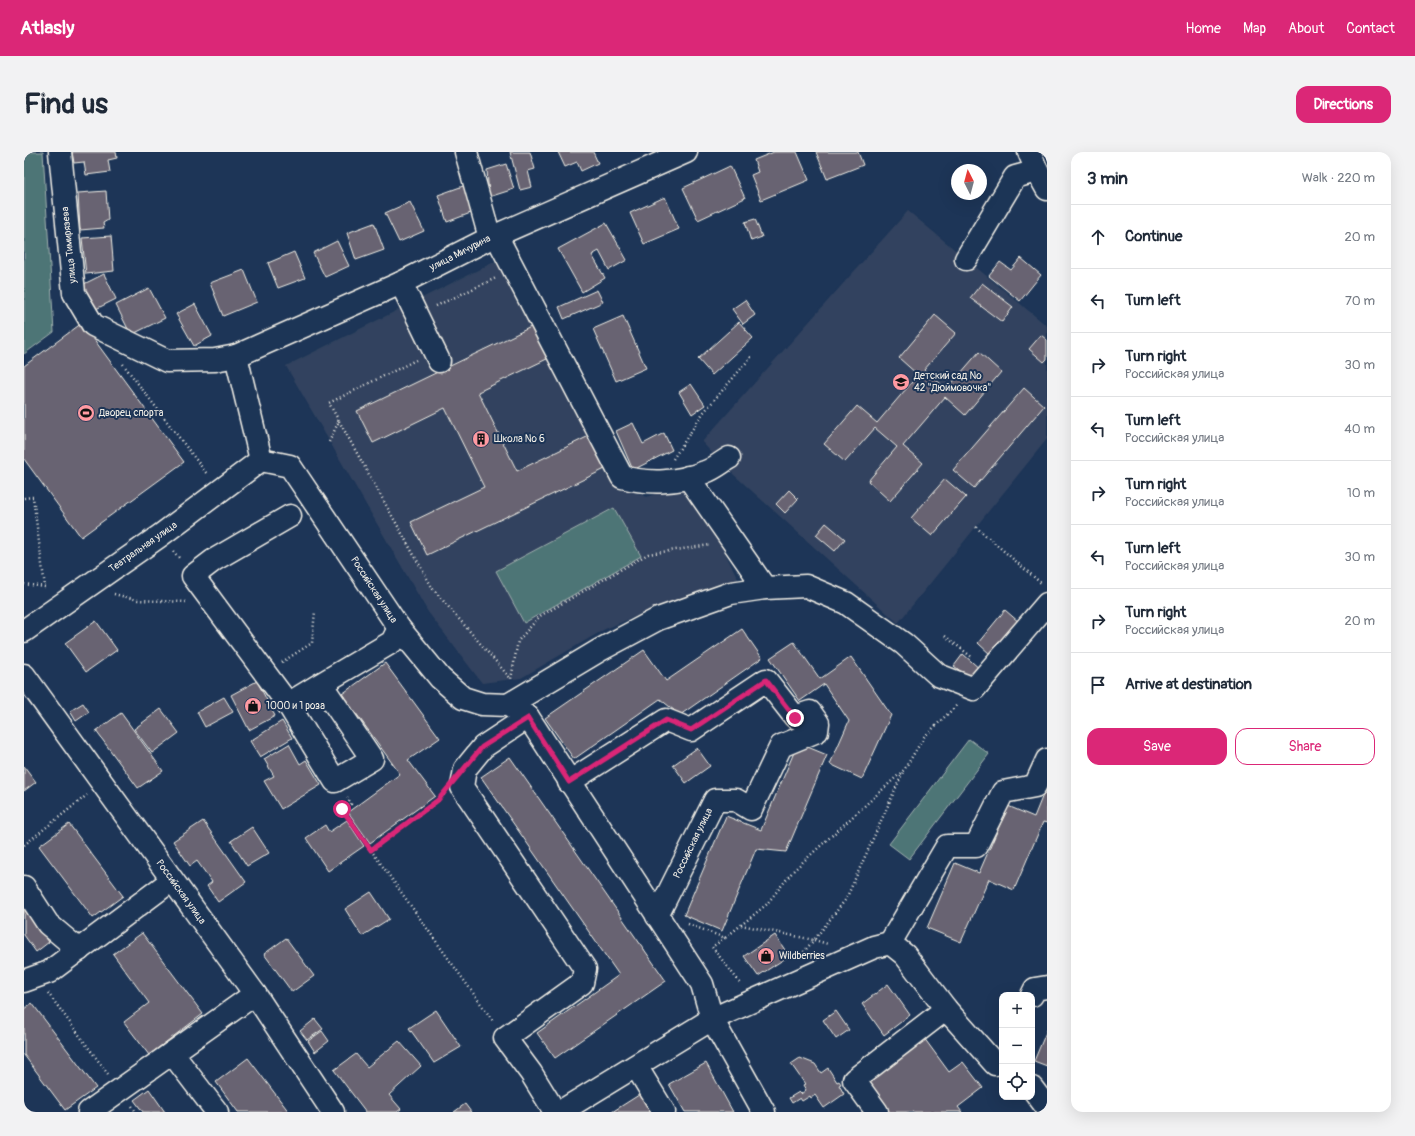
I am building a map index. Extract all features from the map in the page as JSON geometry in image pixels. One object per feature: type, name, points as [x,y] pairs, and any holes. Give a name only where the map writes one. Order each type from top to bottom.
[{"type":"street","name":"улица Тимирязева","points":[[60,152],[74,294],[93,325],[167,361],[215,360],[236,356]]},
{"type":"street","points":[[466,152],[493,236],[622,477],[642,482],[672,481],[706,472],[730,458]]},
{"type":"street","name":"улица Мичурина","points":[[236,356],[401,283],[493,236],[686,152]]},
{"type":"street","points":[[966,259],[1015,177],[1038,171]]},
{"type":"street","points":[[401,283],[439,360]]},
{"type":"street","points":[[236,356],[261,460]]},
{"type":"street","name":"Российская улица","points":[[261,460],[290,466],[399,628],[440,678],[463,698],[482,704],[508,705]]},
{"type":"street","name":"Театральная улица","points":[[24,631],[161,534],[261,460]]},
{"type":"street","points":[[688,477],[765,588]]},
{"type":"street","points":[[290,516],[214,560],[193,576],[288,704],[334,781],[372,759],[321,684]]},
{"type":"street","points":[[764,1112],[712,1019],[702,984],[661,909],[569,782],[528,718],[508,705],[600,650],[658,619],[731,593],[765,588],[806,586],[846,603],[904,644],[938,675],[974,689],[1021,632],[1047,604]]},
{"type":"street","points":[[288,704],[392,642],[399,628]]},
{"type":"street","name":"Российская улица","points":[[24,675],[255,994],[333,1112]]},
{"type":"street","name":"Российская улица","points":[[569,782],[666,720],[691,730],[766,680],[795,718],[810,712],[818,723],[817,731],[781,746],[751,809],[736,800],[715,800],[661,909]]},
{"type":"street","points":[[528,718],[482,747],[465,769],[462,787],[585,969],[582,983],[505,1038],[531,1073],[555,1112]]},
{"type":"street","points":[[560,1112],[712,1019],[874,947],[890,943],[947,846],[976,846],[1003,792],[1035,786],[1047,760]]},
{"type":"street","points":[[30,979],[49,972],[172,880]]},
{"type":"street","points":[[24,887],[48,924],[79,950]]},
{"type":"street","points":[[890,943],[905,956],[946,1009],[999,1059]]},
{"type":"street","points":[[1034,992],[1035,989],[1047,987]]},
{"type":"street","points":[[89,1112],[255,994]]},
{"type":"street","points":[[877,1112],[854,1080],[946,1009]]},
{"type":"street","points":[[172,1053],[217,1112]]},
{"type":"street","points":[[636,1066],[664,1112]]},
{"type":"street","points":[[1035,1092],[1047,1108]]},
{"type":"path","points":[[659,482],[703,413],[752,356]]},
{"type":"path","points":[[121,362],[208,474]]},
{"type":"path","points":[[339,421],[433,588],[511,680],[518,641],[540,616],[648,554],[731,540]]},
{"type":"path","points":[[24,498],[33,497],[45,587],[24,584]]},
{"type":"path","points":[[976,527],[1047,588]]},
{"type":"path","points":[[110,593],[138,600],[213,604]]},
{"type":"path","points":[[264,672],[312,643],[315,611]]},
{"type":"path","points":[[945,636],[990,670]]},
{"type":"path","points":[[741,925],[814,940],[846,899],[904,770],[924,737],[974,689]]},
{"type":"path","points":[[371,850],[438,800],[465,769]]},
{"type":"path","points":[[753,1001],[712,947],[766,905],[794,870],[904,770]]},
{"type":"path","points":[[334,781],[351,804],[342,809],[505,1038]]},
{"type":"path","points":[[24,845],[89,793]]},
{"type":"path","points":[[661,909],[682,922],[725,938]]},
{"type":"path","points":[[30,979],[136,1112]]},
{"type":"shaded area","name":"Детский сад № 42 \"Дюймовочка\"","points":[[908,211],[1047,326],[1047,439],[898,623],[721,463],[702,442]]},
{"type":"shaded area","points":[[502,258],[619,486],[647,497],[680,484],[700,503],[740,583],[666,604],[605,629],[521,678],[482,683],[428,612],[286,366]]},
{"type":"green space","points":[[24,152],[43,152],[54,332],[24,354]]},
{"type":"green space","points":[[614,508],[641,556],[524,623],[496,571]]},
{"type":"green space","points":[[969,739],[989,754],[909,859],[889,844]]},
{"type":"building","points":[[72,152],[116,152],[117,158],[108,160],[110,172],[86,175],[84,162],[74,163]]},
{"type":"building","points":[[510,152],[530,152],[535,169],[528,171],[532,187],[520,190]]},
{"type":"building","points":[[558,152],[593,152],[598,163],[581,171],[577,162],[565,167]]},
{"type":"building","points":[[774,152],[797,152],[809,180],[761,200],[751,175],[758,172],[754,160]]},
{"type":"building","points":[[816,152],[858,152],[863,165],[827,179]]},
{"type":"building","points":[[506,164],[514,189],[489,197],[487,170]]},
{"type":"building","points":[[730,166],[745,198],[698,220],[683,188]]},
{"type":"building","points":[[466,185],[476,211],[447,222],[438,195]]},
{"type":"building","points":[[106,191],[108,220],[103,223],[104,228],[80,230],[78,193]]},
{"type":"building","points":[[665,197],[679,229],[644,244],[630,213]]},
{"type":"building","points":[[410,202],[424,231],[399,242],[385,213]]},
{"type":"building","points":[[755,219],[762,237],[751,241],[745,222]]},
{"type":"building","points":[[374,223],[384,250],[356,260],[347,233]]},
{"type":"building","points":[[606,223],[627,260],[609,270],[599,251],[592,255],[605,278],[582,292],[558,249]]},
{"type":"building","points":[[111,236],[114,271],[86,274],[82,238]]},
{"type":"building","points":[[337,241],[349,266],[325,277],[313,253]]},
{"type":"building","points":[[294,252],[305,278],[278,288],[268,263]]},
{"type":"building","points":[[1021,258],[1041,275],[1020,301],[989,276],[1000,262],[1011,270]]},
{"type":"building","points":[[244,270],[257,302],[223,316],[210,283]]},
{"type":"building","points":[[104,274],[116,299],[92,311],[80,286]]},
{"type":"building","points":[[982,283],[1013,307],[1002,322],[970,298]]},
{"type":"building","points":[[149,288],[165,318],[131,335],[116,305]]},
{"type":"building","points":[[597,290],[603,302],[564,319],[559,307]]},
{"type":"building","points":[[745,300],[755,315],[743,324],[732,309]]},
{"type":"building","points":[[195,304],[212,336],[194,346],[176,314]]},
{"type":"building","points":[[935,315],[956,333],[924,370],[947,389],[979,352],[1001,372],[965,415],[945,397],[903,446],[923,463],[890,501],[868,481],[897,447],[875,428],[845,462],[824,444],[857,406],[877,423],[918,375],[899,358]]},
{"type":"building","points":[[623,316],[646,368],[616,381],[593,329]]},
{"type":"building","points":[[739,322],[753,338],[712,375],[698,359]]},
{"type":"building","name":"Дворец спорта","points":[[82,323],[184,462],[81,537],[24,459],[24,366]]},
{"type":"building","name":"Школа № 6","points":[[535,325],[551,357],[478,392],[517,471],[589,436],[605,469],[427,555],[411,522],[484,487],[445,408],[373,443],[357,411]]},
{"type":"building","points":[[1041,335],[1047,340],[1047,359],[1044,362],[1029,349]]},
{"type":"building","points":[[691,384],[705,405],[692,414],[679,392]]},
{"type":"building","points":[[1024,388],[1044,406],[974,488],[953,470]]},
{"type":"building","points":[[633,423],[643,444],[664,433],[672,450],[633,470],[616,431]]},
{"type":"building","points":[[945,479],[966,497],[932,536],[911,518]]},
{"type":"building","points":[[789,490],[798,499],[785,513],[776,504]]},
{"type":"building","points":[[826,523],[845,539],[835,551],[816,535]]},
{"type":"building","points":[[1005,610],[1020,623],[992,656],[978,643]]},
{"type":"building","points":[[96,621],[117,650],[86,672],[65,643]]},
{"type":"building","points":[[742,629],[762,658],[680,715],[660,699],[574,759],[545,718],[644,650],[666,681]]},
{"type":"building","points":[[794,642],[820,679],[851,657],[891,715],[862,779],[830,764],[849,721],[824,684],[800,701],[770,658]]},
{"type":"building","points":[[963,654],[981,670],[973,681],[954,666]]},
{"type":"building","points":[[385,663],[440,738],[408,760],[435,796],[370,843],[348,812],[400,774],[342,694]]},
{"type":"building","points":[[257,681],[275,716],[249,730],[231,695]]},
{"type":"building","points":[[224,697],[233,712],[205,727],[197,712]]},
{"type":"building","points":[[83,703],[89,712],[76,721],[70,711]]},
{"type":"building","points":[[161,709],[179,733],[152,753],[134,729]]},
{"type":"building","points":[[121,713],[163,771],[138,788],[96,731]]},
{"type":"building","points":[[282,721],[292,738],[260,757],[250,741]]},
{"type":"building","points":[[798,743],[827,755],[786,852],[756,849],[722,931],[684,915],[726,816],[761,830]]},
{"type":"building","points":[[289,744],[300,764],[306,760],[321,785],[281,809],[264,781],[274,776],[264,759]]},
{"type":"building","points":[[697,748],[710,766],[686,783],[673,765]]},
{"type":"building","points":[[510,757],[666,981],[555,1058],[537,1033],[619,975],[481,777]]},
{"type":"building","points":[[24,766],[36,782],[24,791]]},
{"type":"building","points":[[1047,785],[1047,823],[1043,822],[1014,890],[989,879],[961,942],[927,928],[955,863],[979,873],[1008,806],[1034,817]]},
{"type":"building","points":[[347,820],[364,846],[328,871],[306,838],[325,825],[329,832]]},
{"type":"building","points":[[203,821],[246,882],[218,902],[207,886],[212,882],[197,861],[190,866],[173,841]]},
{"type":"building","points":[[69,824],[123,896],[93,918],[39,846]]},
{"type":"building","points":[[252,827],[269,853],[247,866],[231,841]]},
{"type":"building","points":[[371,892],[389,919],[362,936],[345,909]]},
{"type":"building","points":[[24,907],[49,942],[36,952],[24,935]]},
{"type":"building","points":[[142,933],[203,1014],[149,1055],[124,1022],[149,1003],[113,954]]},
{"type":"building","points":[[775,935],[789,956],[758,976],[744,956]]},
{"type":"building","points":[[286,938],[314,976],[292,992],[264,954]]},
{"type":"building","points":[[888,984],[910,1015],[884,1035],[862,1004]]},
{"type":"building","points":[[32,1003],[96,1088],[65,1110],[24,1055],[24,1009]]},
{"type":"building","points":[[436,1010],[461,1047],[434,1063],[409,1028]]},
{"type":"building","points":[[836,1011],[849,1030],[836,1039],[823,1020]]},
{"type":"building","points":[[315,1019],[323,1029],[307,1040],[300,1031]]},
{"type":"building","points":[[1047,1030],[1047,1066],[1035,1061]]},
{"type":"building","points":[[322,1031],[329,1041],[315,1052],[308,1041]]},
{"type":"building","points":[[924,1038],[949,1072],[963,1062],[983,1088],[958,1107],[962,1112],[889,1112],[866,1081]]},
{"type":"building","points":[[399,1041],[421,1066],[389,1095],[401,1109],[397,1112],[366,1112],[334,1070],[356,1054],[367,1067]]},
{"type":"building","points":[[248,1058],[289,1112],[238,1112],[216,1082]]},
{"type":"building","points":[[800,1058],[815,1064],[821,1073],[828,1068],[837,1082],[839,1081],[841,1084],[839,1085],[844,1094],[824,1108],[815,1095],[802,1101],[800,1098],[792,1103],[789,1098],[799,1092],[801,1094],[806,1090],[803,1085],[805,1084],[791,1064]]},
{"type":"building","points":[[706,1063],[733,1112],[685,1112],[669,1084]]},
{"type":"building","points":[[149,1089],[165,1112],[143,1112],[134,1100]]},
{"type":"building","points":[[642,1093],[653,1112],[612,1112]]},
{"type":"building","points":[[465,1104],[471,1112],[454,1112]]},
{"type":"place","name":"Детский сад № 42 \"Дюймовочка\"","points":[[901,382]]},
{"type":"place","name":"Дворец спорта","points":[[86,413]]},
{"type":"place","name":"Школа № 6","points":[[481,439]]},
{"type":"place","name":"1000 и 1 роза","points":[[253,706]]},
{"type":"place","name":"Wildberries","points":[[766,956]]},
{"type":"route","points":[[342,809],[371,850],[438,800],[482,747],[528,718],[569,782],[666,720],[691,730],[766,680],[795,718]]}]
